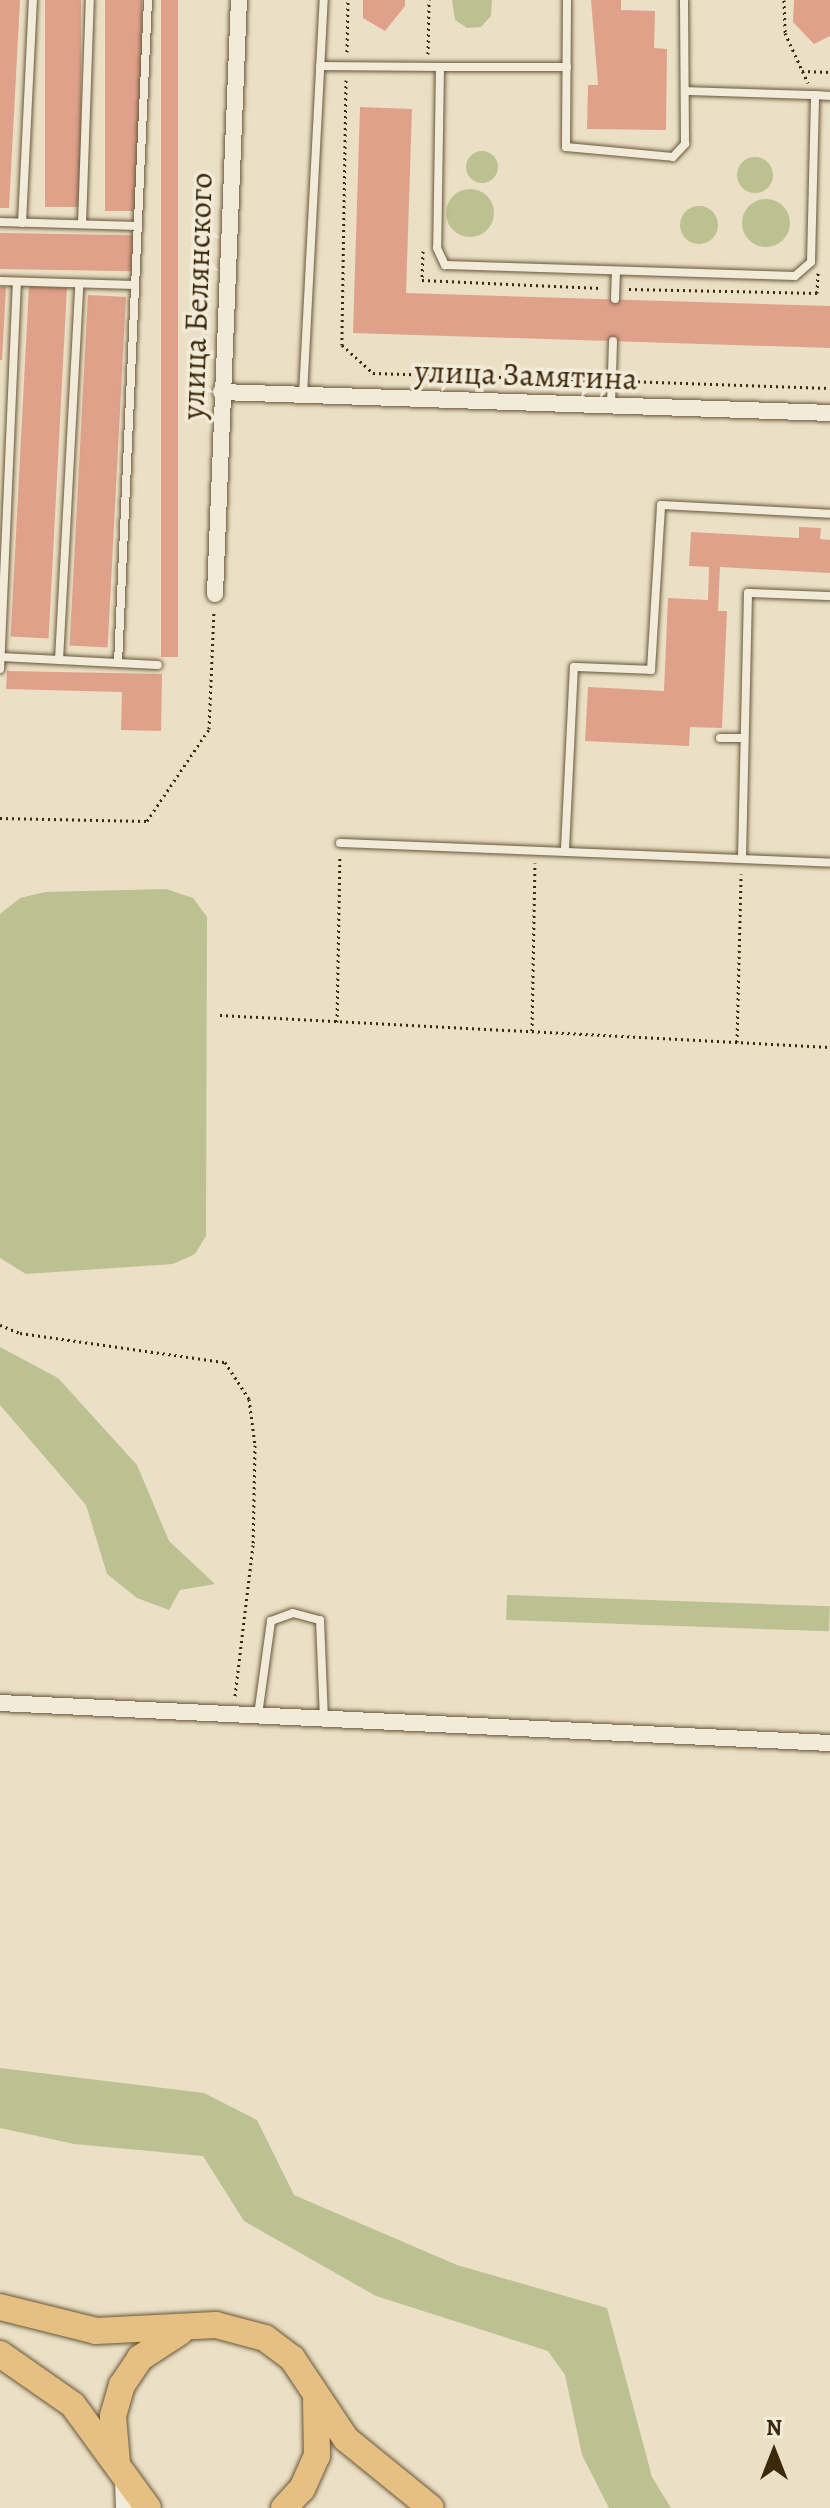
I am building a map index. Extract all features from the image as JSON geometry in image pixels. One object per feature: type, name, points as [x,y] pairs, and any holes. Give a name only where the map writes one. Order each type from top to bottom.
[{"type":"main road","points":[[0,2307],[96,2331],[233,2327],[265,2338],[292,2358],[346,2439],[431,2508]]},
{"type":"main road","points":[[125,2480],[112,2433],[122,2385],[152,2347],[199,2327]]},
{"type":"main road","points":[[0,2354],[73,2405],[148,2508]]},
{"type":"main road","points":[[284,2508],[317,2456],[320,2421],[311,2387]]},
{"type":"street","name":"улица Белянского","points":[[215,594],[239,0]]},
{"type":"street","name":"улица Замятина","points":[[221,392],[830,413]]},
{"type":"street","points":[[0,1703],[232,1717],[830,1743]]},
{"type":"street","points":[[125,2480],[126,2508]]},
{"type":"lane","points":[[22,223],[33,0]]},
{"type":"lane","points":[[82,224],[90,0]]},
{"type":"lane","points":[[118,663],[148,0]]},
{"type":"lane","points":[[303,395],[324,0]]},
{"type":"lane","points":[[567,0],[563,137],[572,152],[683,152],[686,91],[684,0]]},
{"type":"lane","points":[[320,66],[346,71],[428,67],[567,67]]},
{"type":"lane","points":[[440,67],[439,258],[445,265],[795,276],[806,271],[815,95]]},
{"type":"lane","points":[[686,91],[830,96]]},
{"type":"lane","points":[[0,222],[138,226]]},
{"type":"lane","points":[[615,299],[616,271]]},
{"type":"lane","points":[[0,281],[135,285]]},
{"type":"lane","points":[[0,669],[17,282]]},
{"type":"lane","points":[[59,660],[79,285]]},
{"type":"lane","points":[[611,406],[613,341]]},
{"type":"lane","points":[[565,849],[574,667],[651,670],[661,505],[830,514]]},
{"type":"lane","points":[[742,858],[748,593],[830,596]]},
{"type":"lane","points":[[0,657],[158,665]]},
{"type":"lane","points":[[720,738],[743,738]]},
{"type":"lane","points":[[340,843],[565,849],[830,863]]},
{"type":"lane","points":[[258,1718],[271,1621],[293,1613],[320,1620],[324,1721]]},
{"type":"path","points":[[348,0],[342,345],[373,373],[830,388]]},
{"type":"path","points":[[428,67],[429,0]]},
{"type":"path","points":[[784,0],[785,33],[815,95]]},
{"type":"path","points":[[346,71],[361,76]]},
{"type":"path","points":[[802,71],[830,72]]},
{"type":"path","points":[[423,248],[422,280],[615,288],[817,293],[818,262]]},
{"type":"path","points":[[0,818],[147,821],[209,729],[215,594]]},
{"type":"path","points":[[337,1022],[340,843]]},
{"type":"path","points":[[532,1031],[535,849]]},
{"type":"path","points":[[737,1042],[742,858]]},
{"type":"path","points":[[220,1015],[830,1047]]},
{"type":"path","points":[[0,1325],[20,1333],[225,1362],[249,1399],[253,1545],[232,1717]]},
{"type":"green space","points":[[452,0],[492,0],[491,16],[481,27],[467,28],[455,20]]},
{"type":"green space","points":[[482,151],[493,156],[498,167],[493,178],[482,183],[471,178],[466,167],[471,156]]},
{"type":"green space","points":[[755,157],[768,162],[773,175],[768,188],[755,193],[742,188],[737,175],[742,162]]},
{"type":"green space","points":[[470,189],[487,196],[494,213],[487,230],[470,237],[453,230],[446,213],[453,196]]},
{"type":"green space","points":[[766,199],[783,206],[790,223],[783,240],[766,247],[749,240],[742,223],[749,206]]},
{"type":"green space","points":[[699,206],[713,211],[718,225],[713,239],[699,244],[685,239],[680,225],[685,211]]},
{"type":"green space","points":[[166,889],[193,898],[207,917],[206,1236],[195,1254],[173,1264],[26,1274],[0,1258],[0,914],[20,898],[45,892]]},
{"type":"green space","points":[[0,1347],[58,1378],[137,1465],[169,1541],[215,1584],[180,1590],[169,1610],[137,1598],[107,1574],[86,1505],[0,1405]]},
{"type":"green space","points":[[507,1595],[830,1606],[829,1631],[506,1620]]},
{"type":"green space","points":[[0,2068],[204,2093],[257,2120],[294,2195],[457,2265],[607,2308],[652,2477],[671,2508],[609,2508],[582,2455],[565,2375],[548,2351],[376,2296],[244,2221],[203,2156],[74,2144],[0,2128]]},
{"type":"building","points":[[0,0],[20,0],[9,208],[0,208]]},
{"type":"building","points":[[45,0],[81,0],[81,207],[45,207]]},
{"type":"building","points":[[105,0],[142,0],[142,211],[105,211]]},
{"type":"building","points":[[161,0],[178,0],[178,657],[161,657]]},
{"type":"building","points":[[363,0],[405,0],[405,6],[385,31],[363,18]]},
{"type":"building","points":[[591,0],[621,0],[621,10],[655,11],[654,48],[667,49],[666,130],[587,129],[588,85],[598,85]]},
{"type":"building","points":[[794,0],[830,0],[830,36],[814,44],[793,22]]},
{"type":"building","points":[[360,107],[412,109],[406,293],[830,306],[830,348],[353,333]]},
{"type":"building","points":[[0,233],[133,235],[132,271],[0,269]]},
{"type":"building","points":[[29,286],[67,288],[49,639],[11,637]]},
{"type":"building","points":[[0,287],[6,287],[2,360],[0,360]]},
{"type":"building","points":[[88,295],[126,297],[108,648],[70,646]]},
{"type":"building","points":[[799,527],[821,528],[820,539],[830,540],[830,573],[720,567],[718,611],[727,611],[722,728],[690,727],[689,746],[585,741],[588,687],[664,691],[668,598],[708,600],[709,567],[689,566],[691,532],[799,538]]},
{"type":"building","points":[[7,671],[162,674],[161,731],[121,730],[122,692],[6,689]]}]
